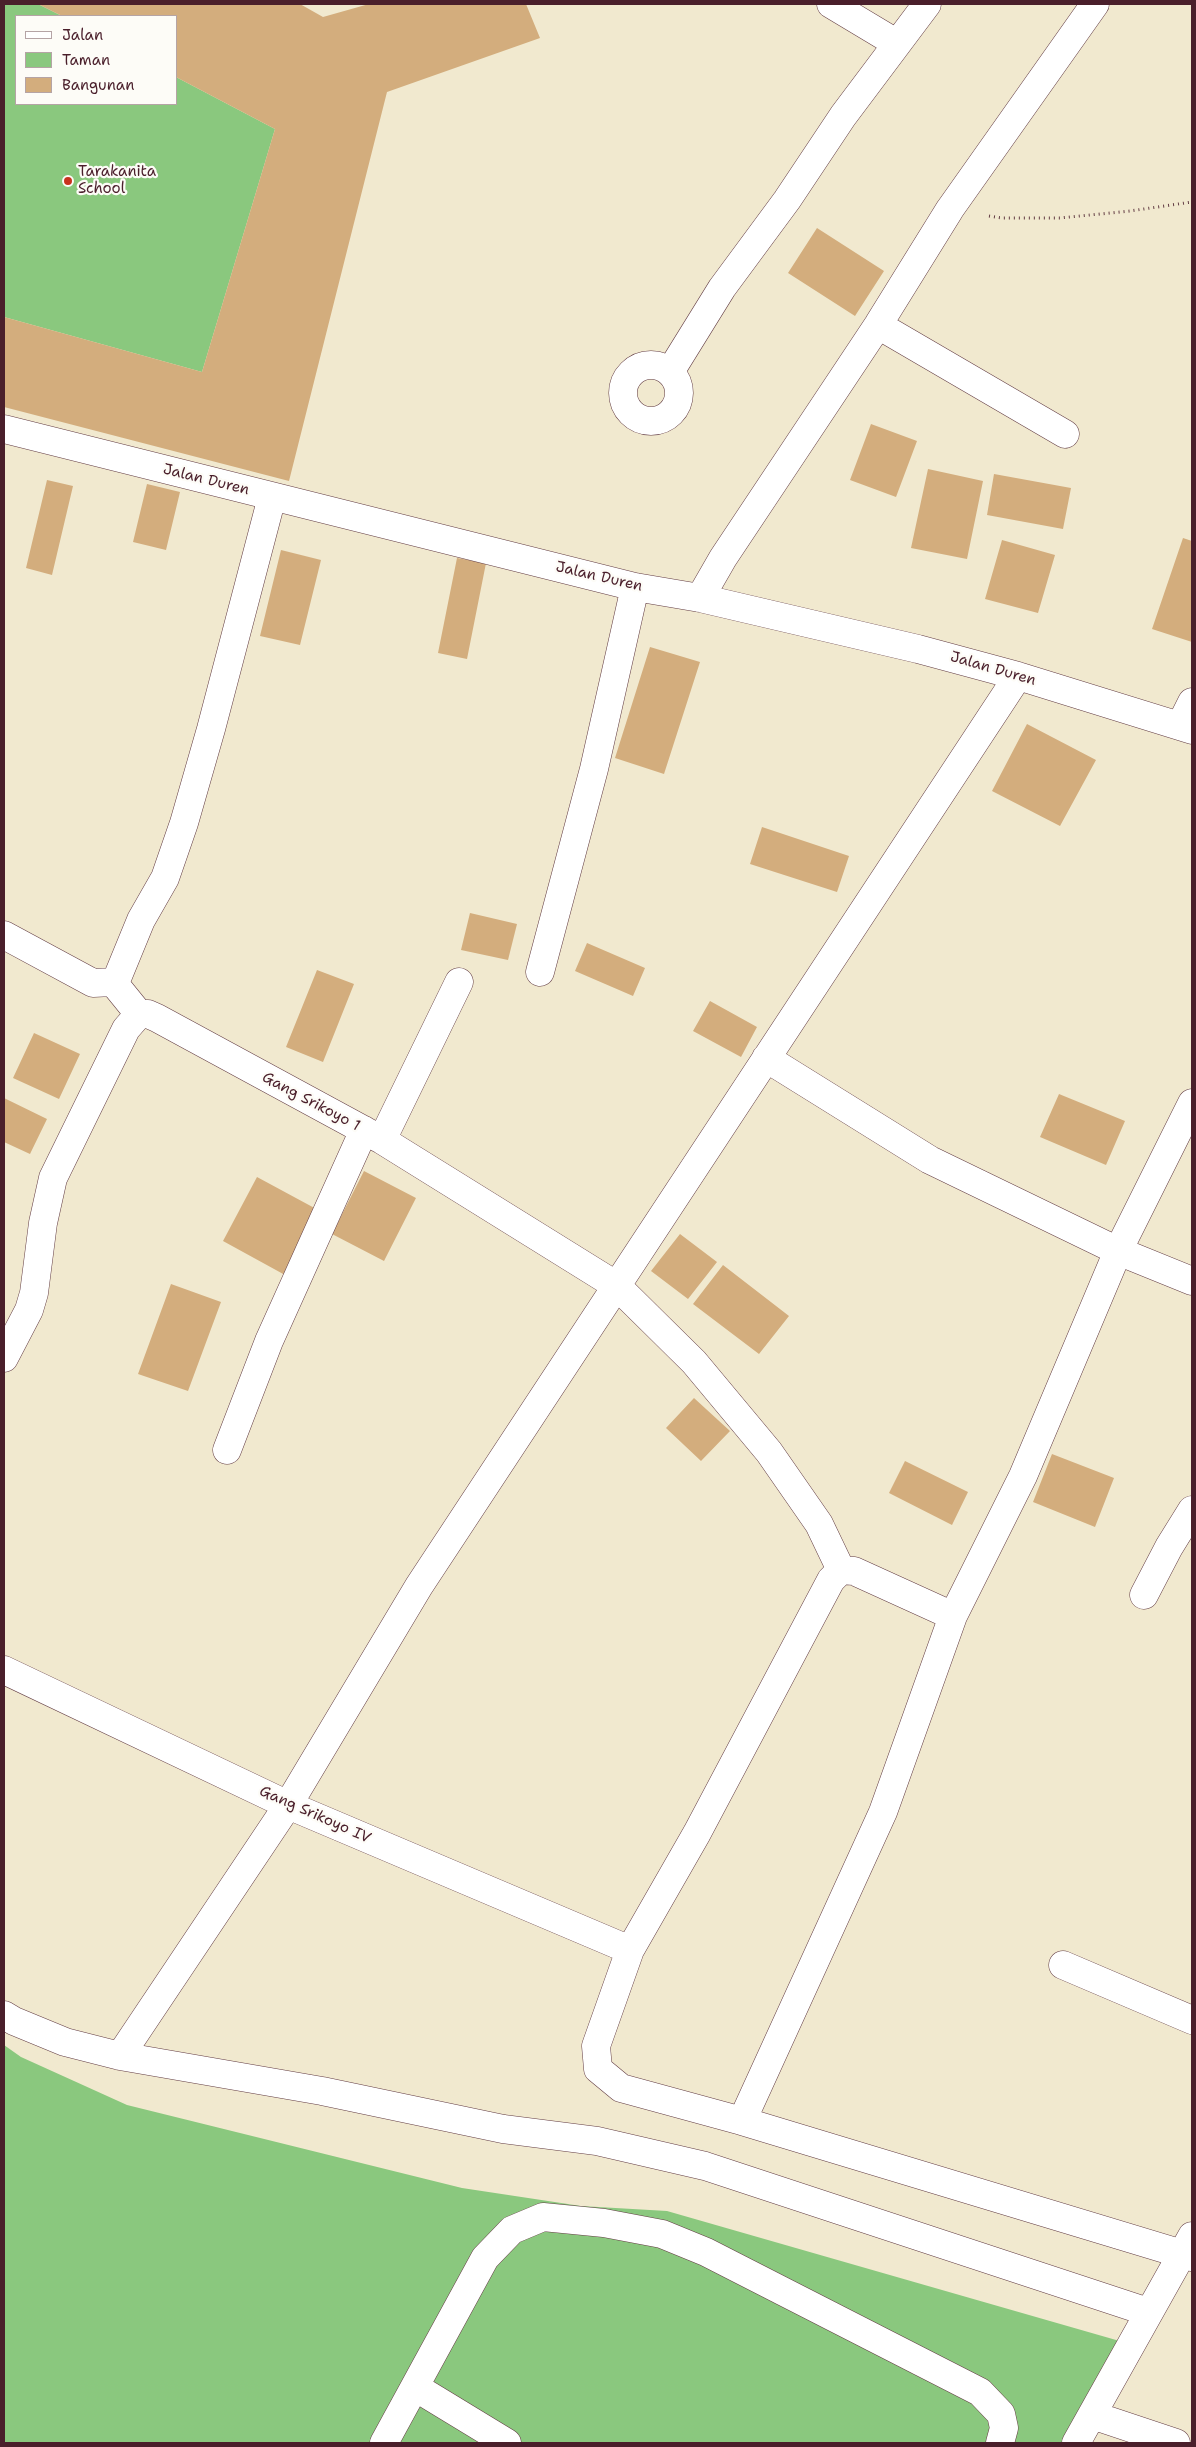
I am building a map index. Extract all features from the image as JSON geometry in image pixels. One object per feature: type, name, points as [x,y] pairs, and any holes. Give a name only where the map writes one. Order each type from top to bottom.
[{"type":"street","points":[[831,4],[896,44]]},
{"type":"street","points":[[670,372],[722,288],[787,200],[842,116],[927,4]]},
{"type":"street","points":[[700,598],[723,558],[878,325],[950,209],[1095,4]]},
{"type":"street","points":[[878,325],[1065,434]]},
{"type":"street","name":"Jalan Duren","points":[[4,428],[635,587],[700,598],[918,649],[1018,676],[1186,728]]},
{"type":"street","points":[[4,935],[93,983],[113,982],[118,976],[141,920],[165,878],[184,823],[212,729],[272,497]]},
{"type":"street","points":[[540,972],[594,769],[635,587]]},
{"type":"street","points":[[120,2056],[288,1804],[419,1586],[1018,676]]},
{"type":"street","points":[[1186,728],[1192,702]]},
{"type":"street","points":[[4,1358],[29,1310],[34,1293],[43,1223],[53,1178],[126,1029],[139,1014],[113,982]]},
{"type":"street","points":[[227,1450],[269,1341],[373,1135],[459,982]]},
{"type":"street","name":"Gang Srikoyo 1","points":[[139,1014],[148,1014],[157,1018],[373,1135],[617,1286],[694,1362],[769,1452],[819,1524],[842,1570]]},
{"type":"street","points":[[766,1058],[930,1160],[1118,1251],[1192,1281]]},
{"type":"street","points":[[742,2121],[883,1812],[953,1616],[1023,1476],[1118,1251],[1192,1103]]},
{"type":"street","points":[[1144,1595],[1169,1547],[1192,1510]]},
{"type":"street","points":[[953,1616],[854,1571],[842,1570],[831,1580],[697,1833],[630,1950],[596,2046],[598,2069],[621,2088],[742,2121],[1186,2253],[1150,2309],[1076,2443]]},
{"type":"street","name":"Gang Srikoyo IV","points":[[4,1670],[288,1804],[630,1950]]},
{"type":"street","points":[[1063,1964],[1192,2020]]},
{"type":"street","points":[[4,2014],[14,2021],[65,2042],[120,2056],[322,2091],[503,2128],[597,2141],[705,2166],[1150,2309]]},
{"type":"street","points":[[384,2443],[486,2258],[512,2230],[543,2217],[604,2223],[662,2234],[706,2252],[980,2392],[1001,2414],[1004,2428],[1000,2443]]},
{"type":"street","points":[[415,2387],[508,2443]]},
{"type":"street","points":[[1092,2415],[1176,2443]]},
{"type":"path","points":[[950,209],[1002,218],[1060,218],[1192,202]]},
{"type":"green space","points":[[4,4],[38,4],[60,15],[15,15],[15,105],[178,105],[178,78],[275,129],[202,372],[4,317]]},
{"type":"green space","points":[[4,2045],[21,2057],[127,2105],[462,2188],[581,2206],[667,2211],[1130,2344],[1075,2443],[4,2443]]},
{"type":"building","points":[[38,4],[300,4],[323,17],[369,4],[526,4],[540,38],[387,92],[289,481],[4,407],[4,317],[202,372],[275,129],[178,78],[178,15],[60,15]]},
{"type":"building","points":[[817,228],[884,271],[855,316],[788,273]]},
{"type":"building","points":[[871,424],[917,441],[896,497],[850,480]]},
{"type":"building","points":[[928,469],[983,481],[967,559],[911,548]]},
{"type":"building","points":[[994,474],[1071,488],[1063,529],[987,515]]},
{"type":"building","points":[[47,480],[73,486],[52,575],[26,568]]},
{"type":"building","points":[[147,484],[180,492],[166,550],[133,542]]},
{"type":"building","points":[[1183,538],[1192,541],[1192,642],[1152,629]]},
{"type":"building","points":[[1002,540],[1055,555],[1038,613],[985,599]]},
{"type":"building","points":[[281,550],[321,560],[300,645],[260,636]]},
{"type":"building","points":[[457,558],[486,563],[467,659],[438,653]]},
{"type":"building","points":[[650,647],[700,662],[664,774],[615,758]]},
{"type":"building","points":[[1027,724],[1096,760],[1060,826],[992,791]]},
{"type":"building","points":[[762,827],[849,856],[837,892],[750,864]]},
{"type":"building","points":[[470,913],[517,924],[508,960],[461,950]]},
{"type":"building","points":[[587,943],[645,968],[633,996],[575,971]]},
{"type":"building","points":[[317,970],[354,984],[323,1062],[286,1047]]},
{"type":"building","points":[[710,1001],[757,1027],[741,1057],[693,1031]]},
{"type":"building","points":[[34,1033],[80,1054],[59,1099],[13,1078]]},
{"type":"building","points":[[1059,1094],[1125,1121],[1106,1165],[1040,1137]]},
{"type":"building","points":[[4,1098],[47,1119],[30,1154],[4,1142]]},
{"type":"building","points":[[364,1171],[416,1198],[384,1261],[332,1234]]},
{"type":"building","points":[[257,1177],[320,1211],[285,1275],[223,1241]]},
{"type":"building","points":[[680,1234],[717,1262],[688,1299],[651,1271]]},
{"type":"building","points":[[723,1265],[789,1316],[759,1354],[693,1304]]},
{"type":"building","points":[[171,1284],[221,1302],[188,1391],[138,1374]]},
{"type":"building","points":[[694,1398],[730,1431],[701,1461],[666,1428]]},
{"type":"building","points":[[1052,1454],[1114,1478],[1095,1527],[1033,1502]]},
{"type":"building","points":[[905,1461],[968,1492],[952,1525],[889,1493]]},
{"type":"place","name":"Tarakanita School","points":[[68,181]]}]
